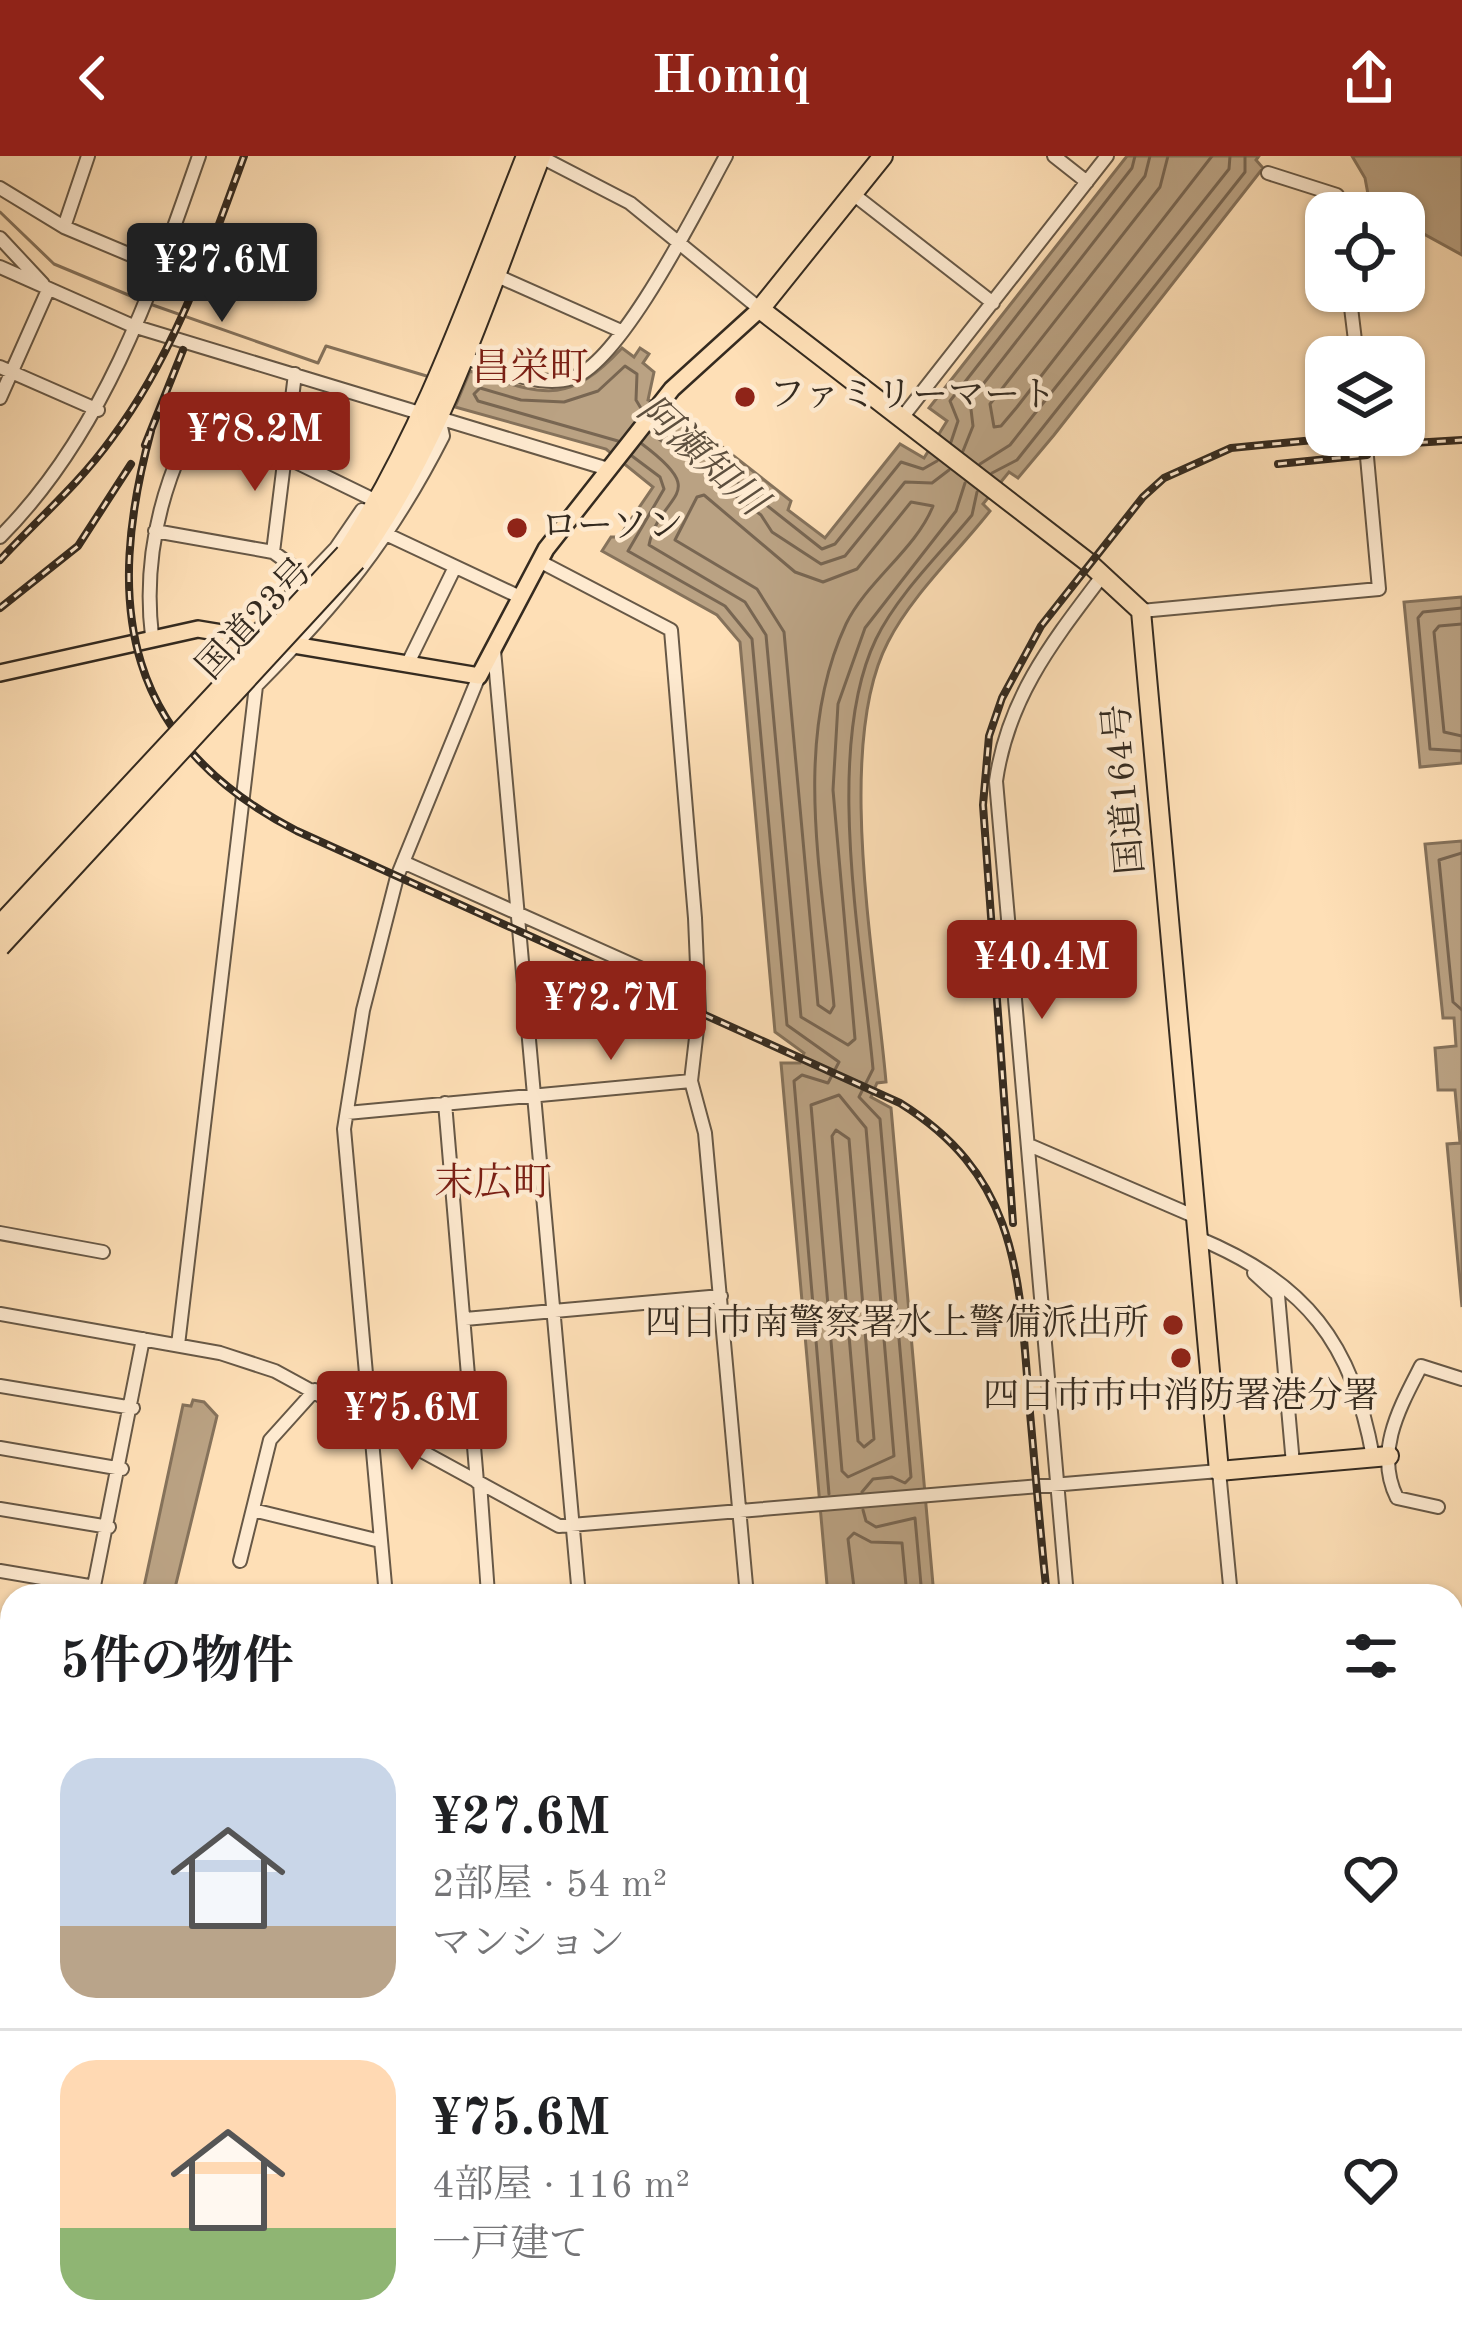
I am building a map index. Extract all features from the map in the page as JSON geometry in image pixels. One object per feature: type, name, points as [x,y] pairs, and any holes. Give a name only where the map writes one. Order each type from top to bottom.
[{"type":"highway","name":"国道23号","points":[[0,946],[350,557],[434,416],[526,156]]},
{"type":"highway","name":"国道23号","points":[[434,416],[434,391],[495,275],[540,156]]},
{"type":"highway","points":[[883,156],[753,303],[1103,575],[1141,611]]},
{"type":"highway","name":"国道23号","points":[[0,925],[350,557]]},
{"type":"highway","name":"国道164号","points":[[1141,611],[1219,1472]]},
{"type":"highway","points":[[1219,1472],[1381,1457]]},
{"type":"main road","points":[[0,673],[198,629],[299,642],[479,676],[539,561],[672,389],[753,303]]},
{"type":"street","points":[[64,227],[88,156]]},
{"type":"street","points":[[0,537],[51,480],[98,410],[199,156]]},
{"type":"street","points":[[540,156],[602,184],[753,303]]},
{"type":"street","points":[[454,357],[532,378],[573,378],[621,331],[682,245],[726,156]]},
{"type":"street","points":[[1054,156],[1087,182]]},
{"type":"street","points":[[901,419],[1107,156]]},
{"type":"street","points":[[1268,173],[1328,192]]},
{"type":"street","points":[[0,188],[64,227],[156,269]]},
{"type":"street","points":[[853,194],[993,303]]},
{"type":"street","points":[[0,238],[48,290]]},
{"type":"street","points":[[0,267],[133,326],[610,466]]},
{"type":"street","points":[[495,275],[621,331]]},
{"type":"street","points":[[0,398],[6,369],[48,290]]},
{"type":"street","points":[[6,369],[98,410]]},
{"type":"street","points":[[273,552],[296,374]]},
{"type":"street","points":[[251,637],[309,578],[370,498],[407,428],[434,416]]},
{"type":"street","points":[[178,1345],[256,686],[332,611],[388,536],[443,436],[434,416]]},
{"type":"street","points":[[152,636],[155,531],[183,446],[284,460],[370,498]]},
{"type":"street","points":[[1141,611],[1378,589],[1367,456]]},
{"type":"street","points":[[155,531],[273,552],[309,578]]},
{"type":"street","points":[[388,536],[520,597]]},
{"type":"street","points":[[539,561],[671,630],[698,994],[691,1081],[705,1132],[746,1584]]},
{"type":"street","points":[[408,663],[455,567]]},
{"type":"street","points":[[1066,1584],[997,781],[1003,736],[1018,695],[1103,575]]},
{"type":"street","points":[[494,650],[579,1584]]},
{"type":"street","points":[[385,1584],[367,1421],[346,1112],[373,965],[403,862],[479,676]]},
{"type":"street","points":[[403,862],[698,994]]},
{"type":"street","points":[[346,1112],[691,1081]]},
{"type":"street","points":[[446,1103],[487,1584]]},
{"type":"street","points":[[1028,1145],[1196,1217]]},
{"type":"street","points":[[0,1234],[103,1252]]},
{"type":"street","points":[[1198,1243],[1264,1270],[1320,1322],[1358,1390],[1397,1498],[1438,1507]]},
{"type":"street","points":[[1198,1243],[1245,1267],[1278,1295],[1293,1464]]},
{"type":"street","points":[[465,1319],[721,1296]]},
{"type":"street","points":[[0,1314],[245,1359],[315,1390],[559,1526],[1219,1472],[1230,1584]]},
{"type":"street","points":[[95,1584],[122,1469],[143,1340]]},
{"type":"street","points":[[1381,1457],[1391,1425],[1421,1366],[1462,1378]]},
{"type":"street","points":[[0,1386],[133,1408]]},
{"type":"street","points":[[240,1562],[270,1440],[315,1390]]},
{"type":"street","points":[[0,1448],[122,1469]]},
{"type":"street","points":[[0,1509],[109,1527]]},
{"type":"street","points":[[253,1510],[380,1541]]},
{"type":"street","points":[[0,1571],[58,1584]]},
{"type":"water","points":[[1127,156],[1259,156],[1256,160],[1263,168],[1054,435],[1018,478],[1009,472],[983,504],[990,511],[898,625],[872,686],[864,738],[863,856],[886,1082],[877,1083],[871,1097],[891,1108],[933,1584],[827,1584],[781,1063],[800,1063],[804,1053],[775,1032],[740,642],[717,615],[602,551],[611,537],[619,537],[653,487],[606,449],[455,407],[470,371],[516,386],[552,391],[585,380],[622,348],[634,357],[640,348],[649,354],[643,363],[654,372],[648,400],[674,409],[791,501],[788,510],[825,538],[900,444],[924,458],[947,421],[929,408]]},
{"type":"water","points":[[1352,156],[1462,156],[1462,255],[1425,235],[1425,192],[1368,192]]},
{"type":"water","points":[[1462,597],[1462,763],[1420,767],[1404,602]]},
{"type":"water","points":[[1462,841],[1462,1307],[1447,1144],[1460,1143],[1455,1090],[1438,1090],[1435,1048],[1456,1046],[1454,1018],[1443,1018],[1425,844]]},
{"type":"water","points":[[193,1400],[204,1402],[217,1416],[176,1584],[145,1584],[183,1405],[191,1406]]},
{"type":"waterway","name":"阿瀬知川","points":[[0,212],[54,264],[138,299]]},
{"type":"waterway","name":"阿瀬知川","points":[[147,303],[318,363],[326,346],[430,377]]},
{"type":"railway","points":[[0,560],[86,471],[134,406],[188,302],[244,156]]},
{"type":"railway","points":[[145,445],[183,350]]},
{"type":"railway","points":[[151,431],[130,554],[131,611],[141,663],[162,711],[194,755],[239,795],[297,831],[900,1103],[939,1132],[969,1163],[990,1197],[1015,1271],[1046,1584]]},
{"type":"railway","points":[[1425,442],[1462,440]]},
{"type":"railway","points":[[1013,1223],[983,805],[989,736],[1002,698],[1041,626],[1143,497],[1164,478],[1231,448],[1305,441]]},
{"type":"railway","points":[[1278,464],[1357,456]]},
{"type":"railway","points":[[0,608],[78,546],[131,464]]},
{"type":"place","name":"ファミリーマート","points":[[745,397]]},
{"type":"place","name":"ローソン","points":[[517,528]]},
{"type":"place","name":"四日市南警察署水上警備派出所","points":[[1173,1325]]},
{"type":"place","name":"四日市市中消防署港分署","points":[[1181,1358]]},
{"type":"district","name":"昌栄町","points":[[530,369]]},
{"type":"district","name":"末広町","points":[[493,1184]]}]
